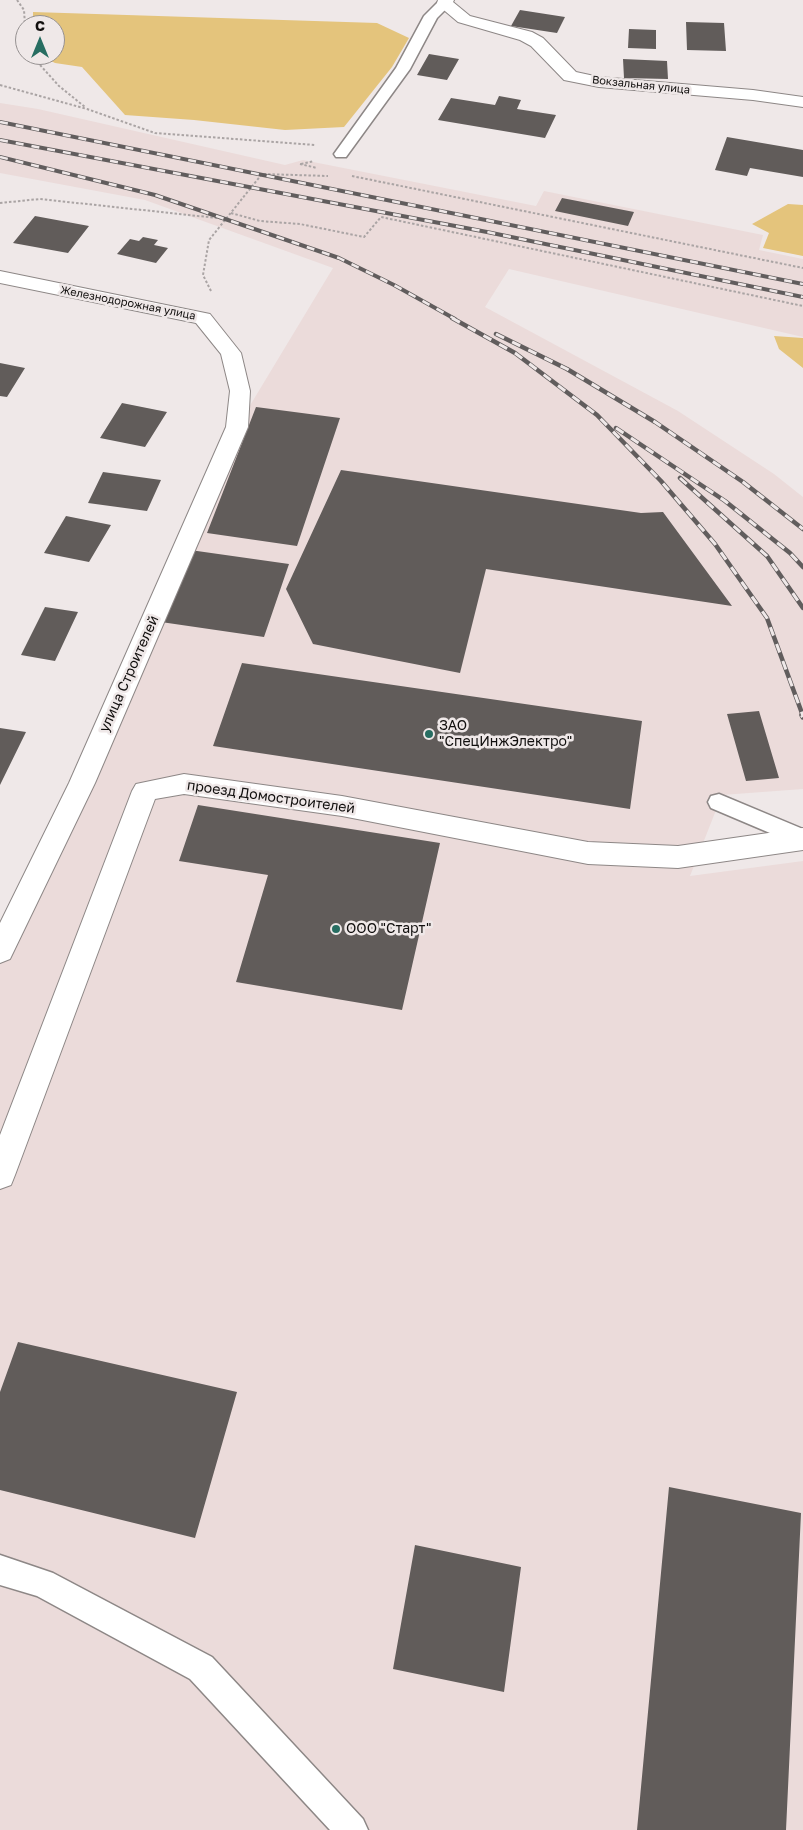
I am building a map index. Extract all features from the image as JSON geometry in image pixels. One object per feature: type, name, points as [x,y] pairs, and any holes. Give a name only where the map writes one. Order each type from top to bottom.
[{"type":"street","name":"Вокзальная улица","points":[[445,2],[464,19],[526,36],[537,42],[570,76],[608,83],[753,95],[803,102]]},
{"type":"street","name":"Железнодорожная улица","points":[[0,277],[203,318],[231,353],[240,391]]},
{"type":"street","name":"улица Строителей","points":[[0,951],[82,782],[237,427],[240,391]]},
{"type":"street","name":"проезд Домостроителей","points":[[0,1176],[145,790],[184,784],[333,804],[588,853],[678,857],[803,838]]},
{"type":"lane","points":[[343,151],[402,69],[431,16],[445,2]]},
{"type":"lane","points":[[720,802],[803,838]]},
{"type":"lane","points":[[0,1570],[43,1583],[201,1668],[352,1830]]},
{"type":"path","points":[[17,0],[24,10],[24,15]]},
{"type":"path","points":[[40,65],[59,86],[87,109]]},
{"type":"path","points":[[0,85],[87,109],[155,133],[343,151],[364,165],[354,176]]},
{"type":"path","points":[[209,240],[262,174],[335,176]]},
{"type":"path","points":[[345,175],[803,268]]},
{"type":"path","points":[[0,203],[40,199],[226,219]]},
{"type":"path","points":[[231,213],[260,221],[300,224],[364,237],[381,217],[803,306]]},
{"type":"shaded area","points":[[33,12],[377,23],[409,38],[392,67],[344,127],[285,130],[125,115],[82,67],[65,64],[65,15],[33,15]]},
{"type":"shaded area","points":[[0,103],[38,109],[285,165],[303,160],[536,206],[544,191],[763,235],[759,250],[803,259],[803,337],[509,269],[485,307],[678,411],[774,474],[803,497],[803,789],[722,795],[690,876],[803,861],[803,1830],[0,1830],[0,951],[237,427],[333,268],[145,200],[0,173]]},
{"type":"shaded area","points":[[788,204],[803,205],[803,256],[763,248],[769,233],[752,224]]},
{"type":"shaded area","points":[[774,336],[803,338],[803,368],[779,349]]},
{"type":"building","points":[[520,10],[565,17],[557,33],[511,26]]},
{"type":"building","points":[[686,22],[724,23],[726,51],[687,50]]},
{"type":"building","points":[[629,29],[656,30],[656,49],[628,48]]},
{"type":"building","points":[[429,54],[459,59],[447,80],[417,75]]},
{"type":"building","points":[[623,59],[667,61],[668,79],[624,78]]},
{"type":"building","points":[[499,96],[521,100],[517,109],[556,115],[545,138],[438,120],[451,98],[495,105]]},
{"type":"building","points":[[727,137],[803,150],[803,177],[750,168],[747,176],[715,170]]},
{"type":"building","points":[[562,198],[634,212],[628,226],[555,211]]},
{"type":"building","points":[[35,216],[89,226],[68,253],[13,243]]},
{"type":"building","points":[[143,237],[158,240],[154,245],[168,248],[156,263],[117,254],[130,239],[139,241]]},
{"type":"building","points":[[0,363],[25,368],[7,397],[0,396]]},
{"type":"building","points":[[122,403],[167,412],[145,447],[100,438]]},
{"type":"building","points":[[256,407],[340,418],[297,546],[207,533]]},
{"type":"building","points":[[341,470],[641,513],[663,512],[732,606],[486,569],[460,673],[313,644],[286,589]]},
{"type":"building","points":[[103,472],[161,480],[147,511],[88,503]]},
{"type":"building","points":[[66,516],[111,525],[89,562],[44,553]]},
{"type":"building","points":[[190,550],[289,564],[264,637],[161,622]]},
{"type":"building","points":[[45,607],[78,612],[55,661],[21,655]]},
{"type":"building","name":"ЗАО \"СпецИнжЭлектро\"","points":[[242,663],[642,721],[630,809],[213,746]]},
{"type":"building","points":[[759,711],[779,778],[746,781],[727,714]]},
{"type":"building","points":[[0,728],[26,732],[0,785]]},
{"type":"building","name":"ООО \"Старт\"","points":[[198,805],[440,843],[402,1010],[236,982],[268,875],[179,861]]},
{"type":"building","points":[[18,1342],[237,1392],[195,1538],[0,1490],[0,1392]]},
{"type":"building","points":[[669,1487],[801,1513],[786,1830],[637,1830]]},
{"type":"building","points":[[415,1545],[521,1567],[504,1692],[393,1669]]},
{"type":"railway","points":[[0,122],[803,284]]},
{"type":"railway","points":[[0,140],[487,232],[803,297]]},
{"type":"railway","points":[[0,157],[155,195],[339,258],[394,285],[455,319]]},
{"type":"railway","points":[[452,318],[515,353],[597,415],[661,481],[715,544],[767,618],[803,716]]},
{"type":"railway","points":[[496,334],[567,369],[655,422],[743,482],[803,529]]},
{"type":"railway","points":[[616,428],[725,501],[790,553],[803,567]]},
{"type":"railway","points":[[680,478],[767,556],[803,608]]},
{"type":"place","name":"ЗАО \"СпецИнжЭлектро\"","points":[[429,734]]},
{"type":"place","name":"ООО \"Старт\"","points":[[336,929]]}]
